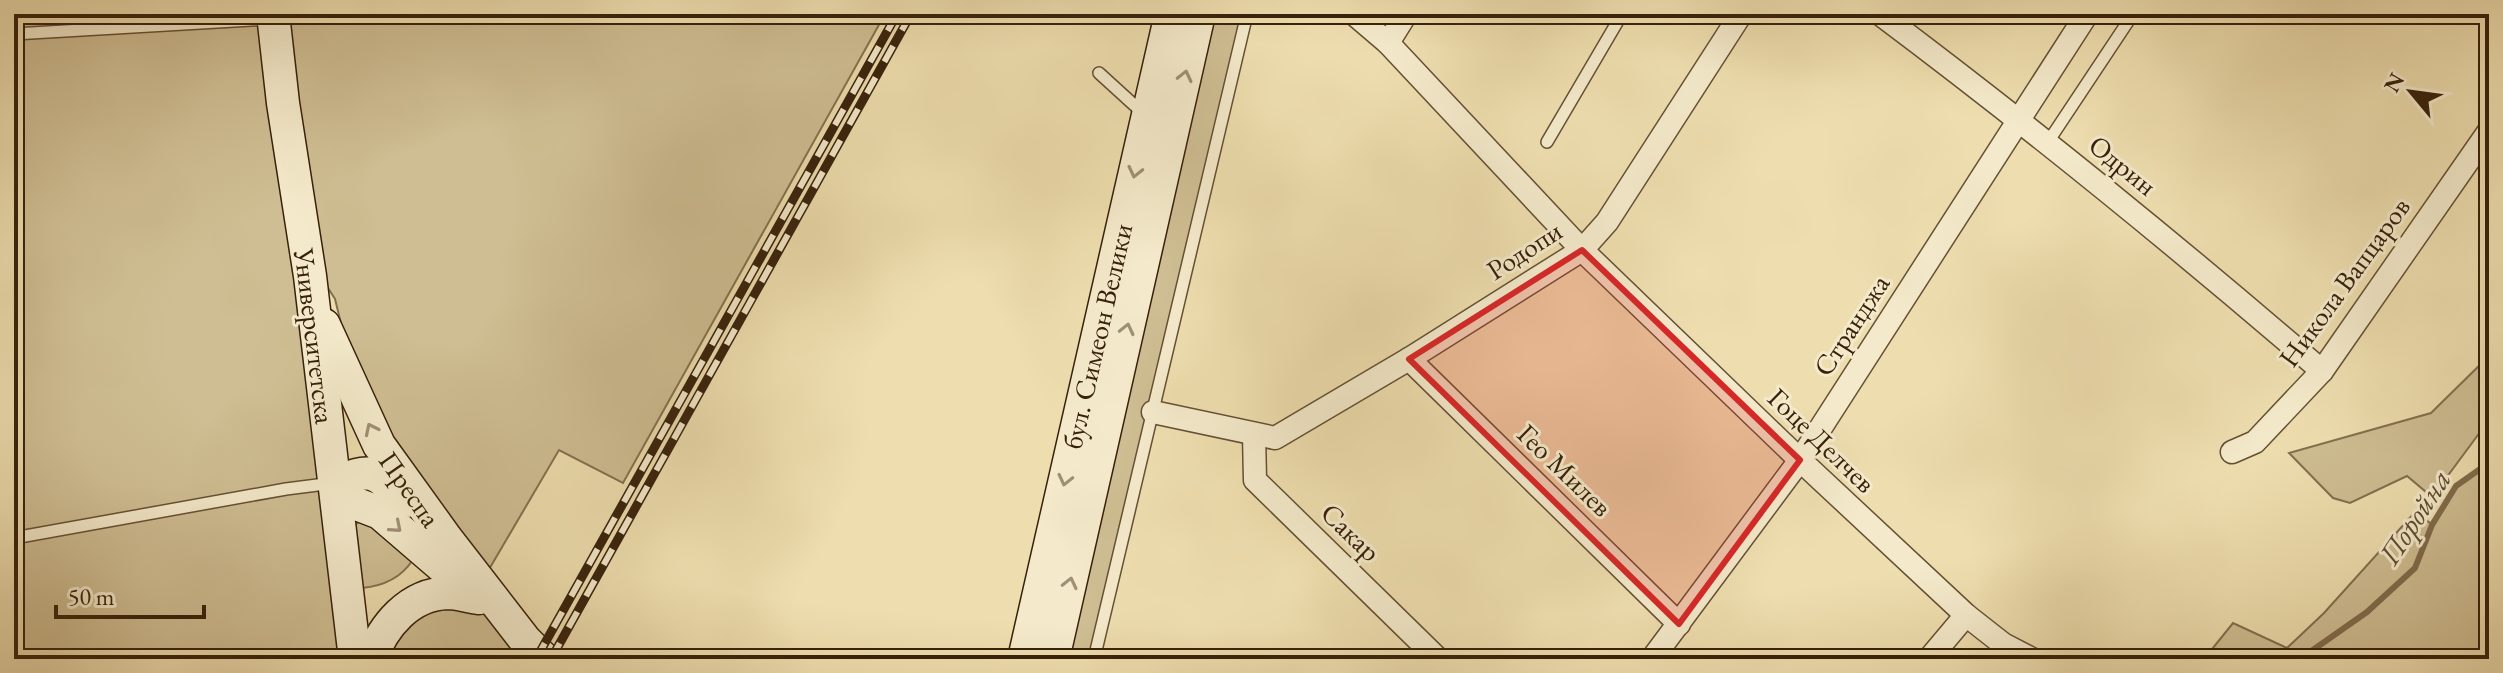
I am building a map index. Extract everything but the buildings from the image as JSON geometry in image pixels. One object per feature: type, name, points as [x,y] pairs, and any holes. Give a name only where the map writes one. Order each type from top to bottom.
[{"type":"street","name":"бул. Симеон Велики","points":[[1024,659],[1171,14]]},
{"type":"street","name":"бул. Симеон Велики","points":[[1053,659],[1199,14]]},
{"type":"street","name":"Гоце Делчев","points":[[1354,14],[1388,43],[1582,250],[1800,460],[1966,615],[2003,644],[2032,659]]},
{"type":"street","points":[[1388,43],[1406,14]]},
{"type":"street","name":"Родопи","points":[[1254,434],[1275,438],[1409,359],[1582,250],[1607,222],[1741,14]]},
{"type":"street","name":"Одрин","points":[[1880,14],[2019,118],[2205,270],[2322,371]]},
{"type":"street","name":"Странджа","points":[[1652,659],[1800,460],[2087,14]]},
{"type":"street","name":"Университетска","points":[[274,16],[283,103],[312,297],[355,659]]},
{"type":"street","name":"Никола Вапцаров","points":[[2232,452],[2255,442],[2322,371],[2489,131]]},
{"type":"street","name":"Преспа","points":[[312,297],[379,445],[480,590],[534,649]]},
{"type":"street","name":"Гео Милев","points":[[1409,359],[1679,624]]},
{"type":"street","points":[[1153,412],[1254,434]]},
{"type":"street","name":"Сакар","points":[[1254,434],[1255,480],[1438,659]]},
{"type":"street","points":[[446,538],[378,476],[360,472],[334,483],[354,503],[380,513],[480,590]]},
{"type":"street","points":[[371,659],[378,639],[396,617],[418,599],[480,590]]},
{"type":"street","points":[[1929,659],[1966,615]]},
{"type":"lane","points":[[1094,659],[1247,14]]},
{"type":"lane","points":[[1547,142],[1622,14]]},
{"type":"lane","points":[[2048,142],[2133,14]]},
{"type":"lane","points":[[14,34],[274,16]]},
{"type":"lane","points":[[1099,73],[1148,117]]},
{"type":"lane","points":[[14,538],[334,483]]},
{"type":"highlighted area","points":[[1582,250],[1800,460],[1679,624],[1409,359]]},
{"type":"shaded area","points":[[14,14],[885,14],[623,483],[559,450],[481,583],[525,659],[371,659],[378,639],[480,583],[363,413],[335,299],[306,254],[355,659],[14,659]]},
{"type":"shaded area","points":[[1199,14],[1247,14],[1094,659],[1053,659]]},
{"type":"shaded area","points":[[2489,356],[2489,420],[2432,497],[2407,476],[2350,503],[2333,498],[2289,453],[2431,413]]},
{"type":"shaded area","points":[[2483,467],[2484,502],[2480,531],[2489,544],[2489,659],[2204,659],[2233,623],[2287,648],[2324,613],[2415,512],[2433,525],[2456,486]]},
{"type":"shaded area","points":[[371,516],[412,561],[402,573],[390,580],[362,588],[349,537],[357,523]]},
{"type":"waterway","name":"Поройна","points":[[2300,659],[2367,612],[2415,568],[2432,525],[2456,486],[2483,467],[2489,457]]},
{"type":"railway","points":[[536,659],[897,14]]},
{"type":"railway","points":[[551,659],[911,14]]}]
